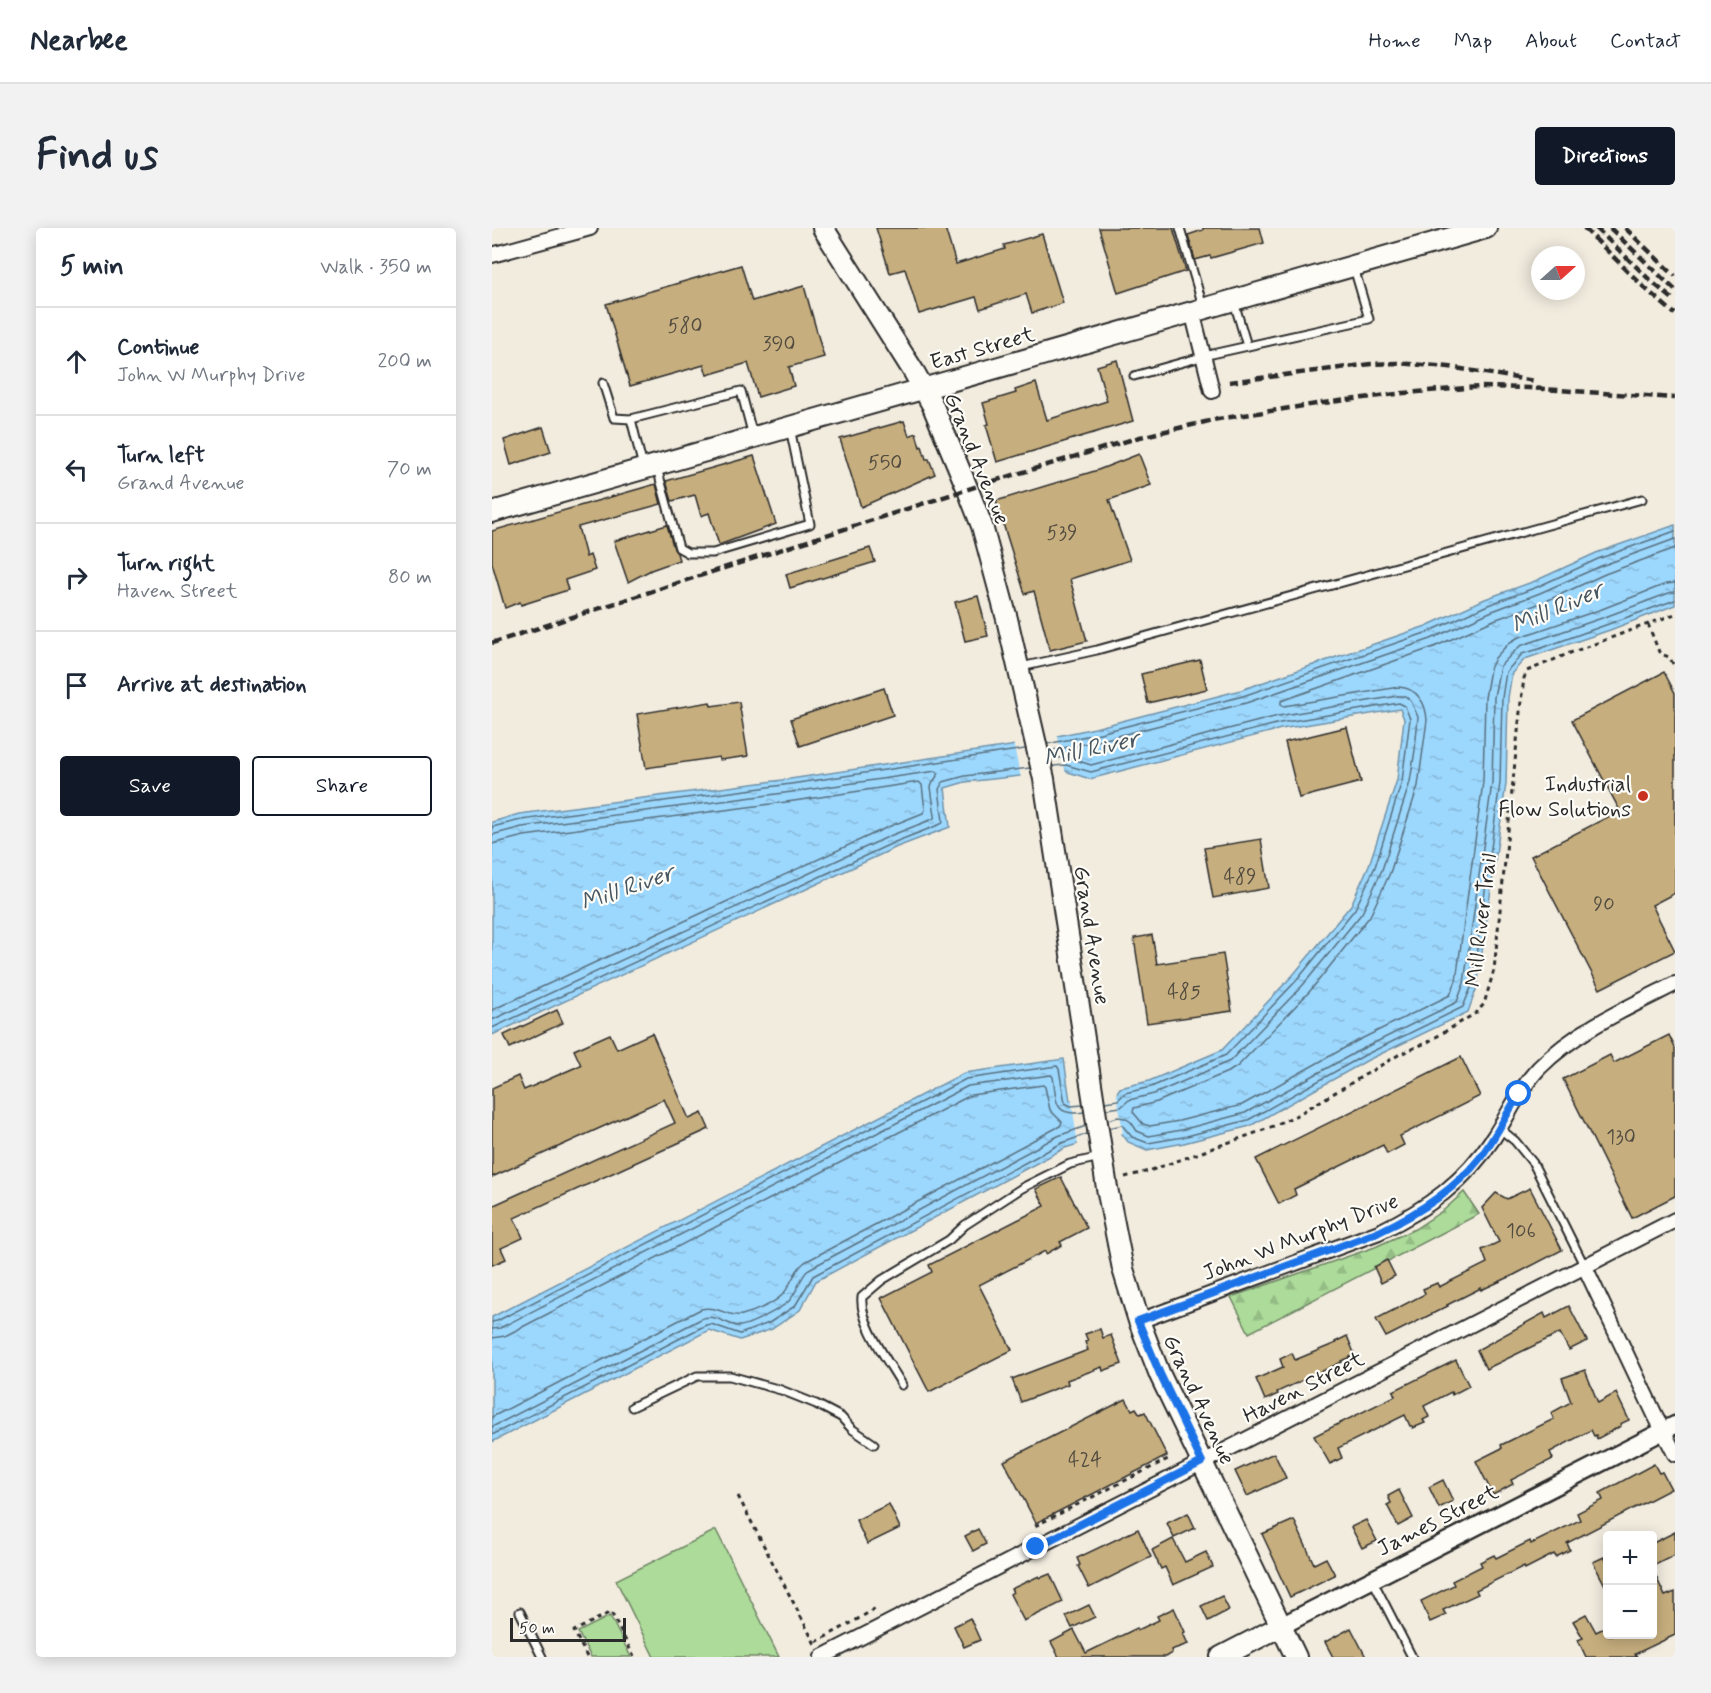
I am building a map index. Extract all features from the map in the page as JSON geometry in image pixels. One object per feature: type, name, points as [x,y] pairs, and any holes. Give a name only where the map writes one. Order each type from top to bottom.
[{"type":"main road","name":"Grand Avenue","points":[[823,228],[924,389],[966,483],[982,526],[1019,668],[1044,779],[1101,1148],[1118,1245],[1138,1321],[1160,1374],[1296,1657]]},
{"type":"main road","name":"East Street","points":[[492,512],[1486,228]]},
{"type":"main road","name":"James Street","points":[[1221,1657],[1281,1626]]},
{"type":"street","points":[[492,255],[590,228]]},
{"type":"street","points":[[1198,310],[1203,356],[1212,390]]},
{"type":"street","name":"John W Murphy Drive","points":[[1138,1321],[1379,1232],[1405,1220],[1446,1192],[1467,1173],[1481,1156],[1519,1094],[1538,1070],[1558,1051],[1587,1030],[1675,984]]},
{"type":"street","name":"Haven Street","points":[[822,1657],[1675,1220]]},
{"type":"street","points":[[1584,1265],[1654,1416],[1669,1428],[1675,1454]]},
{"type":"street","name":"James Street","points":[[1281,1626],[1669,1428]]},
{"type":"lane","points":[[1180,228],[1198,310]]},
{"type":"lane","points":[[1134,376],[1203,356],[1369,319],[1353,266]]},
{"type":"lane","points":[[1233,299],[1247,346]]},
{"type":"lane","points":[[603,383],[614,418],[631,419],[741,391],[753,438]]},
{"type":"lane","points":[[631,419],[679,548],[688,553],[713,553],[810,524],[790,428]]},
{"type":"lane","points":[[1019,668],[1097,650],[1642,499]]},
{"type":"lane","points":[[1499,1128],[1515,1141],[1533,1163],[1584,1265]]},
{"type":"lane","points":[[902,1385],[864,1321],[862,1297],[882,1280],[949,1240],[965,1225],[1022,1188],[1101,1148]]},
{"type":"lane","points":[[632,1407],[697,1376],[730,1376],[782,1390],[816,1404],[841,1417],[852,1429],[874,1444]]},
{"type":"lane","points":[[1372,1579],[1412,1657]]},
{"type":"lane","points":[[520,1612],[542,1657]]},
{"type":"path","name":"Mill River Trail","points":[[1125,1177],[1149,1171],[1269,1128],[1476,1013],[1484,1004],[1494,970],[1524,678],[1531,668],[1675,614]]},
{"type":"path","points":[[1648,624],[1659,652],[1669,657],[1675,668]]},
{"type":"path","points":[[1035,1526],[1168,1459]]},
{"type":"path","points":[[738,1496],[814,1643],[876,1608]]},
{"type":"path","points":[[587,1657],[574,1631],[611,1612],[634,1657]]},
{"type":"green space","points":[[1464,1192],[1479,1214],[1249,1333],[1231,1297],[1375,1247],[1415,1229],[1445,1209]]},
{"type":"green space","points":[[716,1530],[779,1657],[654,1657],[616,1580]]},
{"type":"green space","points":[[610,1616],[631,1657],[591,1657],[578,1632]]},
{"type":"water","name":"Mill River","points":[[1675,525],[1675,605],[1525,659],[1512,673],[1508,698],[1506,784],[1477,987],[1468,1012],[1368,1060],[1250,1126],[1147,1150],[1128,1142],[1120,1131],[1065,1148],[816,1281],[800,1310],[772,1329],[740,1340],[709,1330],[492,1442],[492,1317],[964,1073],[1064,1059],[1070,1101],[1116,1094],[1120,1088],[1149,1081],[1222,1050],[1293,975],[1351,905],[1369,865],[1397,780],[1404,719],[1400,709],[1281,729],[1090,779],[1065,771],[965,782],[945,788],[950,827],[897,847],[492,1035],[492,822],[519,814],[790,779],[1010,746],[1095,728],[1241,690],[1426,626],[1596,553]]},
{"type":"pier","points":[[1057,733],[1066,774],[1021,778],[1013,742]]},
{"type":"pier","points":[[1116,1089],[1123,1133],[1078,1146],[1071,1096],[1115,1091]]},
{"type":"building","points":[[876,228],[945,228],[956,264],[1005,249],[1004,245],[1042,234],[1063,303],[1032,313],[1026,294],[980,309],[976,297],[919,314],[905,269],[890,273]]},
{"type":"building","points":[[1099,228],[1173,228],[1186,271],[1118,293]]},
{"type":"building","points":[[1203,228],[1260,228],[1264,243],[1211,258],[1210,256],[1195,260],[1188,235],[1203,230]]},
{"type":"building","points":[[741,265],[752,301],[804,286],[824,357],[789,367],[794,386],[758,397],[748,363],[707,375],[704,365],[630,386],[606,304]]},
{"type":"building","points":[[1117,360],[1133,421],[997,462],[986,425],[989,424],[983,403],[1016,393],[1015,390],[1036,383],[1047,420],[1107,401],[1097,366]]},
{"type":"building","points":[[904,421],[909,436],[916,433],[920,447],[922,446],[926,459],[929,459],[935,474],[861,507],[840,439]]},
{"type":"building","points":[[543,427],[551,452],[511,465],[504,440]]},
{"type":"building","points":[[1139,454],[1151,485],[1109,500],[1130,560],[1070,579],[1087,641],[1050,650],[1034,591],[1025,594],[996,501],[1098,470]]},
{"type":"building","points":[[754,456],[776,524],[719,545],[709,513],[701,516],[695,495],[672,501],[666,481]]},
{"type":"building","points":[[656,484],[661,504],[578,527],[586,557],[590,555],[595,570],[565,580],[568,590],[505,608],[492,563],[492,531]]},
{"type":"building","points":[[667,525],[679,560],[651,570],[628,582],[614,541]]},
{"type":"building","points":[[870,548],[875,562],[790,588],[786,574]]},
{"type":"building","points":[[978,596],[988,636],[965,641],[955,602]]},
{"type":"building","points":[[1200,660],[1207,689],[1148,703],[1141,674]]},
{"type":"building","points":[[1664,672],[1675,693],[1675,893],[1652,905],[1675,951],[1600,989],[1531,856],[1620,811],[1572,720]]},
{"type":"building","points":[[884,688],[893,715],[800,746],[791,719]]},
{"type":"building","points":[[710,702],[711,706],[739,702],[748,756],[720,760],[719,757],[646,768],[637,714]]},
{"type":"building","points":[[1347,727],[1361,782],[1299,798],[1285,742]]},
{"type":"building","points":[[1261,839],[1269,888],[1213,898],[1204,848]]},
{"type":"building","points":[[1152,935],[1157,964],[1223,954],[1232,1011],[1147,1023],[1134,938]]},
{"type":"building","points":[[557,1010],[563,1023],[510,1048],[504,1035]]},
{"type":"building","points":[[652,1033],[689,1119],[702,1113],[709,1129],[514,1218],[523,1238],[501,1248],[506,1259],[492,1265],[492,1206],[675,1123],[664,1099],[492,1177],[492,1088],[518,1076],[524,1090],[581,1065],[574,1050],[610,1034],[617,1049]]},
{"type":"building","points":[[1669,1035],[1675,1048],[1675,1196],[1632,1218],[1563,1079],[1610,1055],[1614,1063]]},
{"type":"building","points":[[1461,1057],[1480,1096],[1400,1136],[1404,1145],[1387,1154],[1383,1145],[1294,1189],[1296,1195],[1279,1204],[1256,1159]]},
{"type":"building","points":[[1061,1177],[1087,1228],[1060,1242],[1062,1245],[1046,1254],[1045,1251],[979,1285],[1012,1350],[929,1392],[881,1298],[932,1272],[929,1265],[1045,1206],[1036,1189]]},
{"type":"building","points":[[1530,1188],[1562,1250],[1514,1275],[1481,1290],[1481,1288],[1386,1337],[1376,1319],[1425,1294],[1423,1289],[1437,1283],[1439,1287],[1487,1263],[1482,1250],[1499,1242],[1482,1208],[1496,1193],[1507,1199]]},
{"type":"building","points":[[1387,1260],[1395,1276],[1381,1283],[1374,1267]]},
{"type":"building","points":[[1569,1306],[1587,1341],[1569,1350],[1560,1333],[1486,1369],[1477,1350],[1544,1313],[1546,1318]]},
{"type":"building","points":[[1100,1329],[1103,1338],[1111,1335],[1122,1364],[1103,1371],[1102,1367],[1067,1380],[1068,1384],[1021,1402],[1012,1379],[1088,1350],[1085,1334]]},
{"type":"building","points":[[1347,1336],[1355,1355],[1265,1400],[1256,1379],[1283,1367],[1280,1359],[1292,1353],[1295,1360]]},
{"type":"building","points":[[1456,1360],[1469,1386],[1452,1395],[1451,1392],[1424,1406],[1429,1417],[1423,1420],[1425,1423],[1413,1428],[1405,1415],[1338,1448],[1342,1458],[1330,1464],[1314,1436],[1395,1396],[1393,1391]]},
{"type":"building","points":[[1585,1370],[1598,1403],[1616,1393],[1629,1420],[1597,1439],[1591,1430],[1550,1452],[1553,1459],[1511,1480],[1513,1484],[1493,1495],[1476,1461],[1502,1448],[1501,1445],[1554,1419],[1551,1413],[1571,1402],[1562,1378]]},
{"type":"building","points":[[1126,1399],[1132,1410],[1136,1408],[1140,1414],[1145,1412],[1167,1456],[1036,1523],[1004,1461]]},
{"type":"building","points":[[1274,1453],[1286,1478],[1247,1496],[1235,1471]]},
{"type":"building","points":[[1654,1464],[1659,1473],[1662,1472],[1671,1489],[1567,1543],[1570,1550],[1556,1557],[1554,1554],[1525,1569],[1524,1566],[1476,1590],[1478,1594],[1443,1610],[1446,1615],[1430,1622],[1421,1601],[1454,1585],[1452,1581],[1482,1566],[1480,1562],[1494,1555],[1496,1558],[1530,1541],[1531,1544],[1580,1520],[1577,1513],[1603,1500],[1600,1493]]},
{"type":"building","points":[[1443,1480],[1453,1501],[1439,1508],[1429,1487]]},
{"type":"building","points":[[1399,1490],[1413,1518],[1398,1526],[1387,1505],[1391,1503],[1388,1496]]},
{"type":"building","points":[[889,1504],[900,1528],[867,1544],[856,1520]]},
{"type":"building","points":[[1188,1513],[1195,1528],[1174,1538],[1167,1523]]},
{"type":"building","points":[[1294,1520],[1314,1564],[1326,1558],[1335,1575],[1290,1597],[1262,1534]]},
{"type":"building","points":[[1366,1520],[1377,1541],[1362,1548],[1351,1527]]},
{"type":"building","points":[[978,1529],[986,1544],[973,1551],[965,1536]]},
{"type":"building","points":[[1138,1529],[1151,1557],[1089,1588],[1078,1566],[1080,1565],[1077,1558]]},
{"type":"building","points":[[1675,1532],[1675,1555],[1657,1564],[1657,1541]]},
{"type":"building","points":[[1173,1539],[1185,1562],[1206,1552],[1213,1567],[1173,1585],[1165,1567],[1161,1569],[1152,1550]]},
{"type":"building","points":[[1603,1557],[1603,1581],[1593,1562]]},
{"type":"building","points":[[1050,1574],[1063,1602],[1024,1621],[1010,1594],[1013,1592],[1011,1589],[1039,1576],[1040,1578]]},
{"type":"building","points":[[1657,1579],[1665,1596],[1675,1592],[1675,1635],[1635,1654],[1637,1657],[1586,1657],[1578,1640],[1583,1638],[1573,1621],[1586,1614],[1596,1632],[1603,1628],[1603,1639],[1657,1639]]},
{"type":"building","points":[[1222,1596],[1229,1610],[1208,1621],[1201,1606]]},
{"type":"building","points":[[1089,1605],[1095,1617],[1072,1628],[1066,1616]]},
{"type":"building","points":[[1174,1608],[1188,1644],[1171,1650],[1172,1653],[1165,1657],[1059,1657],[1051,1642],[1074,1630],[1086,1653],[1159,1620],[1157,1616]]},
{"type":"building","points":[[970,1618],[980,1640],[964,1647],[954,1626]]},
{"type":"building","points":[[1351,1628],[1366,1657],[1333,1657],[1325,1642]]},
{"type":"railway","points":[[1584,228],[1675,314]]},
{"type":"railway","points":[[1596,228],[1675,301]]},
{"type":"railway","points":[[1610,228],[1675,290]]},
{"type":"railway","points":[[1625,228],[1675,276]]},
{"type":"railway","points":[[1229,382],[1371,364],[1397,363],[1449,367],[1535,381]]},
{"type":"railway","points":[[492,643],[987,483],[1140,437],[1218,419],[1404,393],[1479,387],[1529,388],[1675,398]]},
{"type":"place","name":"Industrial Flow Solutions","points":[[1643,796]]},
{"type":"route","points":[[1036,1547],[1202,1462],[1160,1374],[1138,1321],[1379,1232],[1405,1220],[1446,1192],[1467,1173],[1493,1138],[1519,1094]]}]
